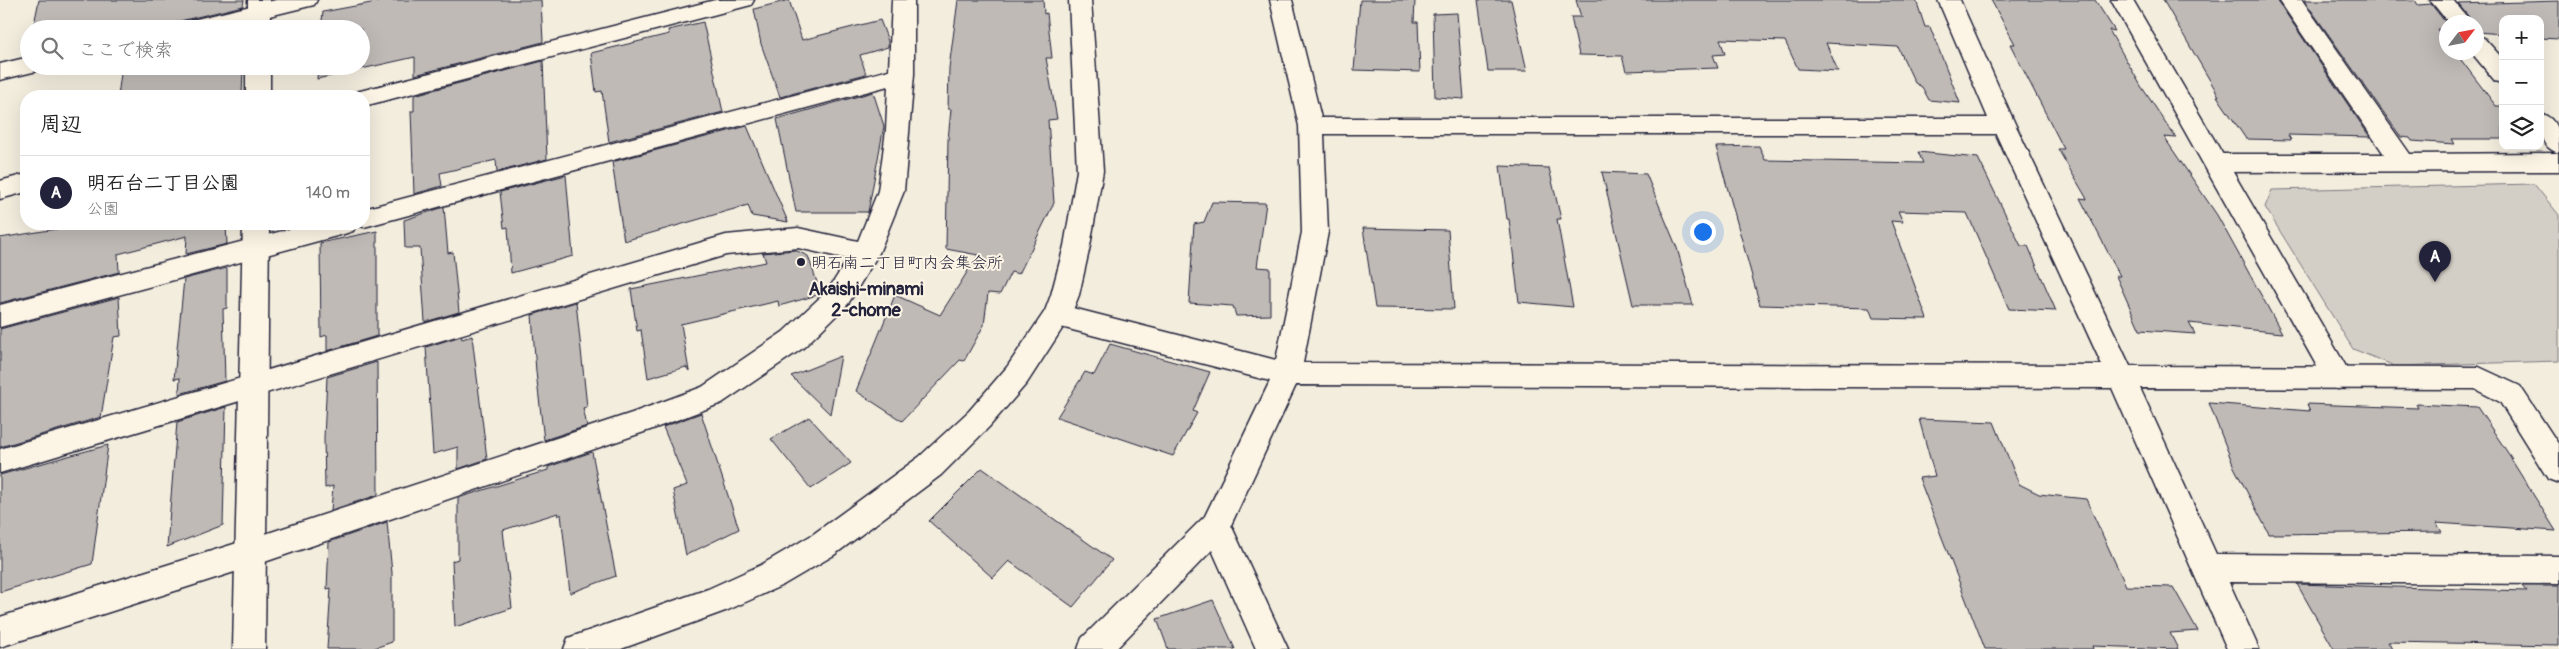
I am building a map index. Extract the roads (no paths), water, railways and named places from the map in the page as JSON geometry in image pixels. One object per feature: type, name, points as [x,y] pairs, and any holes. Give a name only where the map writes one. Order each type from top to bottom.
[{"type":"street","points":[[226,20],[306,0]]},
{"type":"street","points":[[370,96],[743,0]]},
{"type":"street","points":[[0,632],[250,553],[640,422],[712,395],[793,340],[838,297],[866,253],[891,191],[902,74],[903,0]]},
{"type":"street","points":[[580,649],[717,600],[772,575],[823,546],[930,466],[979,419],[1017,375],[1056,315],[1065,295],[1077,246],[1090,171],[1080,0]]},
{"type":"street","points":[[1094,649],[1216,526],[1287,374],[1315,232],[1311,126],[1281,0]]},
{"type":"street","points":[[1950,0],[2004,126],[2121,377],[2243,649]]},
{"type":"street","points":[[2122,0],[2338,378]]},
{"type":"street","points":[[2290,0],[2403,162]]},
{"type":"street","points":[[2442,0],[2454,15]]},
{"type":"street","points":[[2484,52],[2499,70]]},
{"type":"street","points":[[0,72],[20,67]]},
{"type":"street","points":[[370,216],[902,74]]},
{"type":"street","points":[[258,75],[258,90]]},
{"type":"street","points":[[1311,126],[2004,126]]},
{"type":"street","points":[[2544,126],[2559,144]]},
{"type":"street","points":[[2216,162],[2559,162]]},
{"type":"street","points":[[0,190],[20,185]]},
{"type":"street","points":[[0,316],[256,236],[300,230]]},
{"type":"street","points":[[248,649],[256,236]]},
{"type":"street","points":[[0,461],[726,245],[798,238],[866,253]]},
{"type":"street","points":[[1056,315],[1287,374],[2479,378],[2510,394],[2559,470]]},
{"type":"street","points":[[1216,526],[1272,649]]},
{"type":"street","points":[[2206,568],[2559,570]]},
{"type":"place","name":"明石南二丁目町内会集会所","points":[[801,262]]},
{"type":"place","name":"明石台二丁目公園","points":[[2435,282]]},
{"type":"district","name":"Akaishi-minami 2-chome","points":[[866,299]]}]
